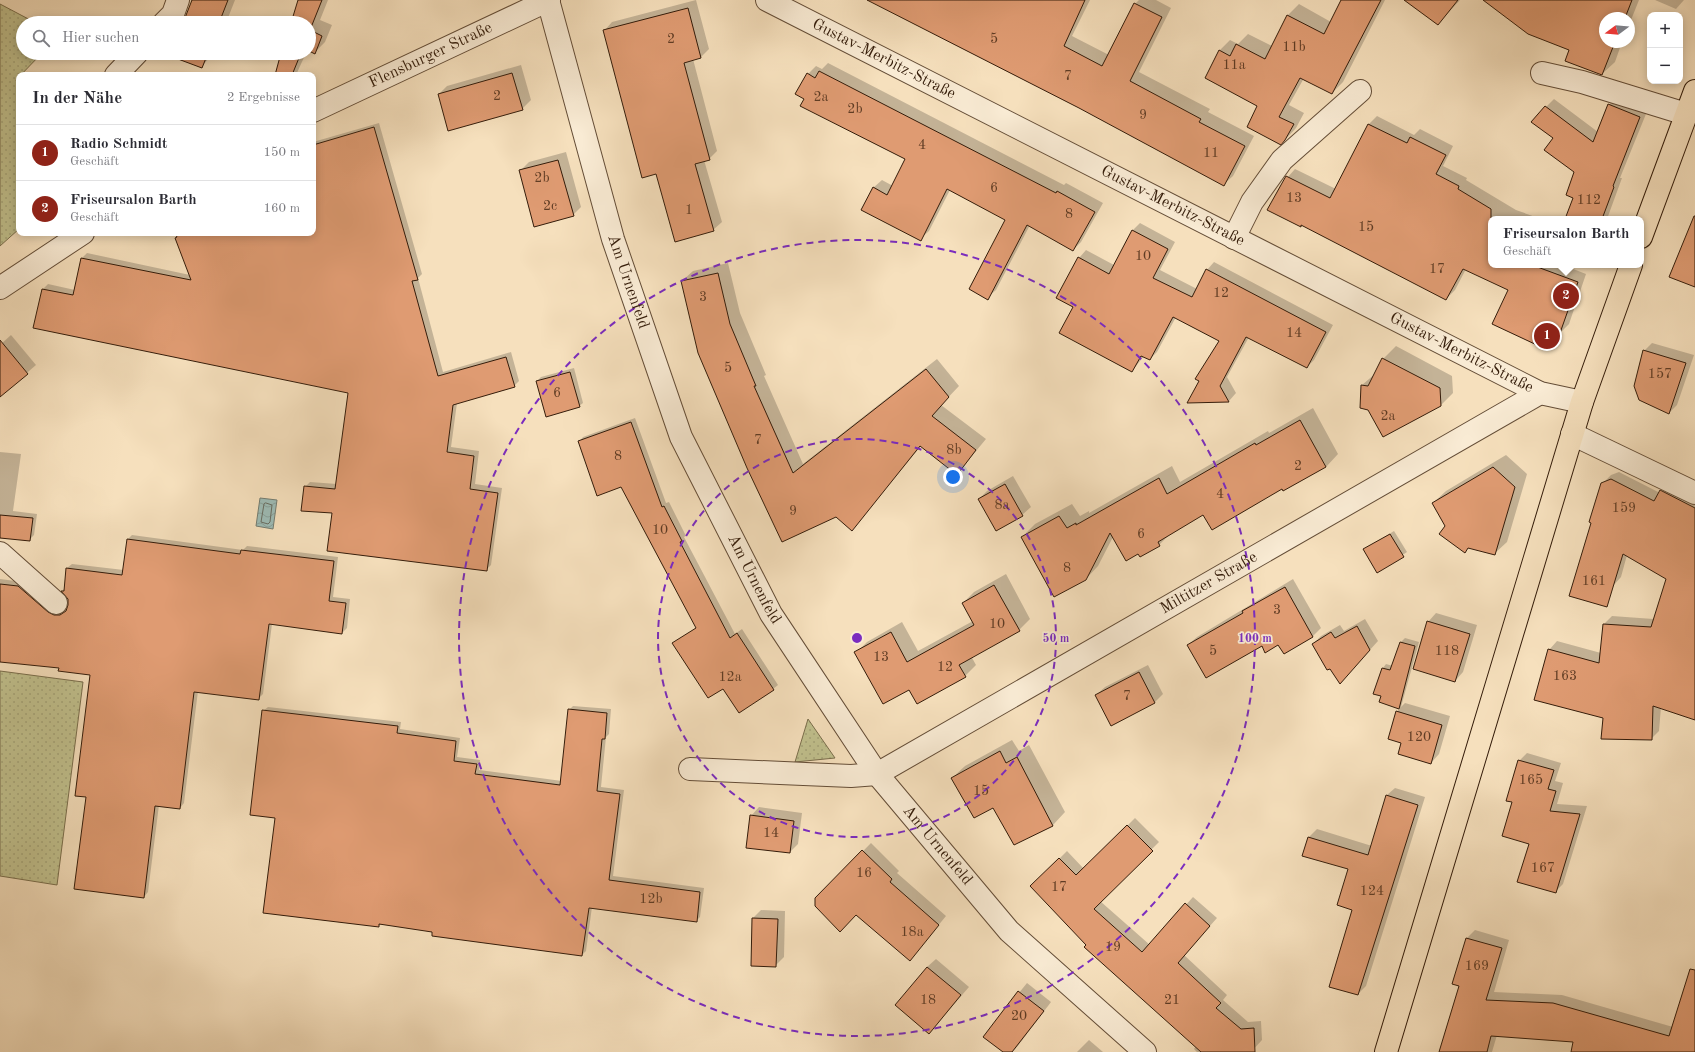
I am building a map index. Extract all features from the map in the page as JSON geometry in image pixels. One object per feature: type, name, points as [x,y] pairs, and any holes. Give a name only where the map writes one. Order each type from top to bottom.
[{"type":"main road","points":[[1644,229],[1695,91]]},
{"type":"main road","points":[[1386,1052],[1572,434],[1630,268]]},
{"type":"street","points":[[171,16],[178,0]]},
{"type":"street","name":"Flensburger Straße","points":[[316,110],[548,0]]},
{"type":"street","name":"Am Urnenfeld","points":[[548,0],[613,239],[681,437],[771,614],[877,774],[1009,931],[1145,1052]]},
{"type":"street","name":"Gustav-Merbitz-Straße","points":[[767,0],[1540,394],[1582,402]]},
{"type":"street","points":[[119,72],[130,60]]},
{"type":"street","points":[[1542,73],[1582,82],[1686,114]]},
{"type":"street","points":[[1234,238],[1252,202],[1282,160],[1360,91]]},
{"type":"street","points":[[0,288],[78,236]]},
{"type":"street","name":"Miltitzer Straße","points":[[877,774],[1540,394]]},
{"type":"street","points":[[1572,434],[1695,493]]},
{"type":"street","points":[[0,553],[56,603]]},
{"type":"street","points":[[690,769],[851,776],[877,774]]},
{"type":"green space","points":[[0,4],[23,16],[16,16],[16,60],[35,60],[24,72],[16,72],[16,232],[0,246]]},
{"type":"green space","points":[[0,671],[83,682],[57,885],[0,876]]},
{"type":"green space","points":[[808,719],[835,758],[795,762]]},
{"type":"water","points":[[260,498],[277,500],[273,529],[256,526]]},
{"type":"building","points":[[192,0],[228,0],[222,16],[186,16]]},
{"type":"building","points":[[298,0],[322,0],[316,16],[293,16]]},
{"type":"building","points":[[867,0],[1085,0],[1064,46],[1102,66],[1134,3],[1162,17],[1130,81],[1201,119],[1199,122],[1245,146],[1224,186],[1079,108]]},
{"type":"building","points":[[1341,0],[1381,0],[1332,94],[1300,78],[1279,117],[1294,124],[1281,145],[1247,127],[1257,106],[1205,78],[1219,50],[1230,56],[1236,44],[1265,59],[1287,15],[1324,34]]},
{"type":"building","points":[[1404,0],[1458,0],[1438,25]]},
{"type":"building","points":[[1483,0],[1632,0],[1627,12],[1599,12],[1599,48],[1613,48],[1602,75],[1565,61],[1569,50],[1528,34]]},
{"type":"building","points":[[688,8],[701,58],[684,63],[710,160],[695,164],[714,231],[675,242],[656,174],[642,178],[603,30]]},
{"type":"building","points":[[316,33],[322,36],[316,51]]},
{"type":"building","points":[[181,60],[205,60],[202,68]]},
{"type":"building","points":[[279,60],[298,60],[293,72],[276,72]]},
{"type":"building","points":[[819,71],[1056,193],[1057,191],[1095,212],[1073,251],[1027,225],[988,300],[969,289],[1005,220],[947,189],[921,241],[861,210],[873,187],[887,195],[905,159],[800,106],[804,99],[795,94],[807,73],[815,78]]},
{"type":"building","points":[[512,73],[523,110],[448,131],[438,94]]},
{"type":"building","points":[[1608,104],[1640,117],[1613,186],[1614,187],[1603,216],[1566,216],[1573,198],[1566,195],[1574,172],[1544,150],[1553,138],[1531,122],[1545,106],[1593,142]]},
{"type":"building","points":[[1368,124],[1407,143],[1410,137],[1446,155],[1436,174],[1459,186],[1458,189],[1491,209],[1491,216],[1488,216],[1488,268],[1540,268],[1578,282],[1560,333],[1539,346],[1492,324],[1508,290],[1463,269],[1446,300],[1301,225],[1301,227],[1267,210],[1286,176],[1330,198]]},
{"type":"building","points":[[374,127],[418,280],[412,281],[438,376],[506,357],[515,387],[453,405],[447,452],[474,456],[470,489],[498,493],[487,571],[327,551],[332,513],[301,511],[304,486],[335,489],[348,393],[33,328],[42,289],[73,295],[81,258],[191,280],[175,238],[176,236],[316,236],[316,144]]},
{"type":"building","points":[[558,160],[574,216],[534,227],[519,170]]},
{"type":"building","points":[[1695,216],[1695,287],[1669,277]]},
{"type":"building","points":[[1132,230],[1168,249],[1153,278],[1192,297],[1206,269],[1326,332],[1307,368],[1246,337],[1220,386],[1229,402],[1187,403],[1199,381],[1195,379],[1219,341],[1173,317],[1150,360],[1141,356],[1132,372],[1059,333],[1073,307],[1056,298],[1078,257],[1109,274]]},
{"type":"building","points":[[718,273],[730,324],[756,386],[754,386],[793,473],[926,369],[949,397],[932,416],[976,450],[957,475],[920,446],[852,531],[836,517],[782,542],[747,468],[698,353],[681,281]]},
{"type":"building","points":[[0,340],[28,374],[0,397]]},
{"type":"building","points":[[1643,350],[1686,363],[1669,414],[1639,400],[1634,386]]},
{"type":"building","points":[[1382,358],[1440,388],[1441,406],[1383,437],[1368,410],[1360,408],[1361,385],[1368,386]]},
{"type":"building","points":[[570,372],[580,407],[546,417],[536,381]]},
{"type":"building","points":[[1300,420],[1326,467],[1283,491],[1282,489],[1212,530],[1203,515],[1158,542],[1160,546],[1140,557],[1138,554],[1126,561],[1110,533],[1086,580],[1054,597],[1021,537],[1059,516],[1067,528],[1076,523],[1076,525],[1159,478],[1167,494],[1255,443],[1256,445]]},
{"type":"building","points":[[631,422],[662,507],[664,506],[682,541],[680,542],[730,638],[737,633],[774,690],[739,713],[723,689],[708,698],[672,643],[696,628],[621,487],[597,496],[578,441]]},
{"type":"building","points":[[1493,467],[1515,487],[1495,555],[1468,548],[1465,553],[1439,534],[1445,526],[1432,503]]},
{"type":"building","points":[[1611,479],[1654,501],[1660,490],[1695,508],[1695,720],[1653,706],[1652,740],[1601,739],[1603,718],[1534,700],[1548,649],[1599,663],[1603,624],[1651,627],[1666,579],[1623,554],[1607,607],[1569,596],[1591,523],[1589,522],[1601,483]]},
{"type":"building","points":[[1005,484],[1023,516],[996,531],[978,499]]},
{"type":"building","points":[[0,515],[33,518],[30,541],[0,538]]},
{"type":"building","points":[[1390,534],[1404,557],[1377,573],[1363,549]]},
{"type":"building","points":[[127,539],[240,554],[241,550],[334,561],[329,601],[346,603],[342,634],[269,624],[259,700],[194,692],[180,809],[155,806],[144,898],[74,889],[86,797],[75,796],[90,675],[58,671],[59,668],[0,662],[0,584],[18,586],[48,612],[54,615],[60,615],[66,611],[68,605],[68,599],[61,591],[64,591],[66,568],[122,575]]},
{"type":"building","points":[[994,585],[1020,631],[959,665],[966,677],[917,704],[909,690],[883,704],[854,652],[891,632],[907,662],[974,625],[962,603]]},
{"type":"building","points":[[1285,587],[1313,637],[1284,654],[1278,645],[1265,653],[1262,646],[1206,678],[1187,645],[1243,613],[1242,611]]},
{"type":"building","points":[[1427,621],[1470,634],[1455,682],[1413,669]]},
{"type":"building","points":[[1357,626],[1370,650],[1340,684],[1330,669],[1327,670],[1312,644],[1331,632],[1335,638]]},
{"type":"building","points":[[1400,642],[1415,646],[1399,709],[1379,702],[1381,696],[1373,694],[1382,668],[1390,670]]},
{"type":"building","points":[[1139,672],[1155,703],[1111,726],[1095,695]]},
{"type":"building","points":[[568,709],[607,713],[605,739],[602,739],[597,791],[620,794],[609,880],[700,892],[697,922],[589,908],[582,956],[432,936],[432,932],[379,924],[379,927],[263,913],[275,818],[250,815],[262,710],[398,726],[397,733],[456,741],[454,761],[477,764],[475,774],[560,785]]},
{"type":"building","points":[[1396,711],[1442,725],[1431,764],[1398,754],[1401,743],[1388,739]]},
{"type":"building","points":[[1000,751],[1006,763],[1017,757],[1053,826],[1014,845],[993,808],[974,818],[951,778]]},
{"type":"building","points":[[1518,760],[1554,770],[1548,789],[1556,791],[1550,811],[1580,814],[1556,893],[1517,882],[1529,844],[1502,836],[1512,802],[1506,801]]},
{"type":"building","points":[[1386,795],[1418,805],[1358,995],[1329,987],[1352,910],[1337,905],[1348,869],[1302,856],[1308,837],[1368,855]]},
{"type":"building","points":[[750,815],[794,821],[790,853],[746,848]]},
{"type":"building","points":[[1127,825],[1153,851],[1094,909],[1142,952],[1185,903],[1210,926],[1178,963],[1221,1003],[1216,1008],[1241,1029],[1254,1028],[1255,1052],[1201,1052],[1084,947],[1086,945],[1030,886],[1059,858],[1076,875]]},
{"type":"building","points":[[862,850],[892,879],[890,882],[939,925],[910,961],[856,915],[840,932],[815,906],[815,898]]},
{"type":"building","points":[[752,918],[778,919],[776,967],[751,966]]},
{"type":"building","points":[[1466,938],[1502,948],[1486,1000],[1553,1003],[1669,1036],[1690,969],[1695,970],[1695,1052],[1571,1052],[1573,1042],[1491,1036],[1487,1052],[1439,1052],[1459,986],[1452,984]]},
{"type":"building","points":[[927,967],[961,995],[929,1034],[895,1005]]},
{"type":"building","points":[[1018,991],[1044,1011],[1012,1052],[1003,1052],[983,1037]]},
{"type":"place","name":"Friseursalon Barth","points":[[1566,296]]},
{"type":"place","name":"Radio Schmidt","points":[[1547,336]]}]
